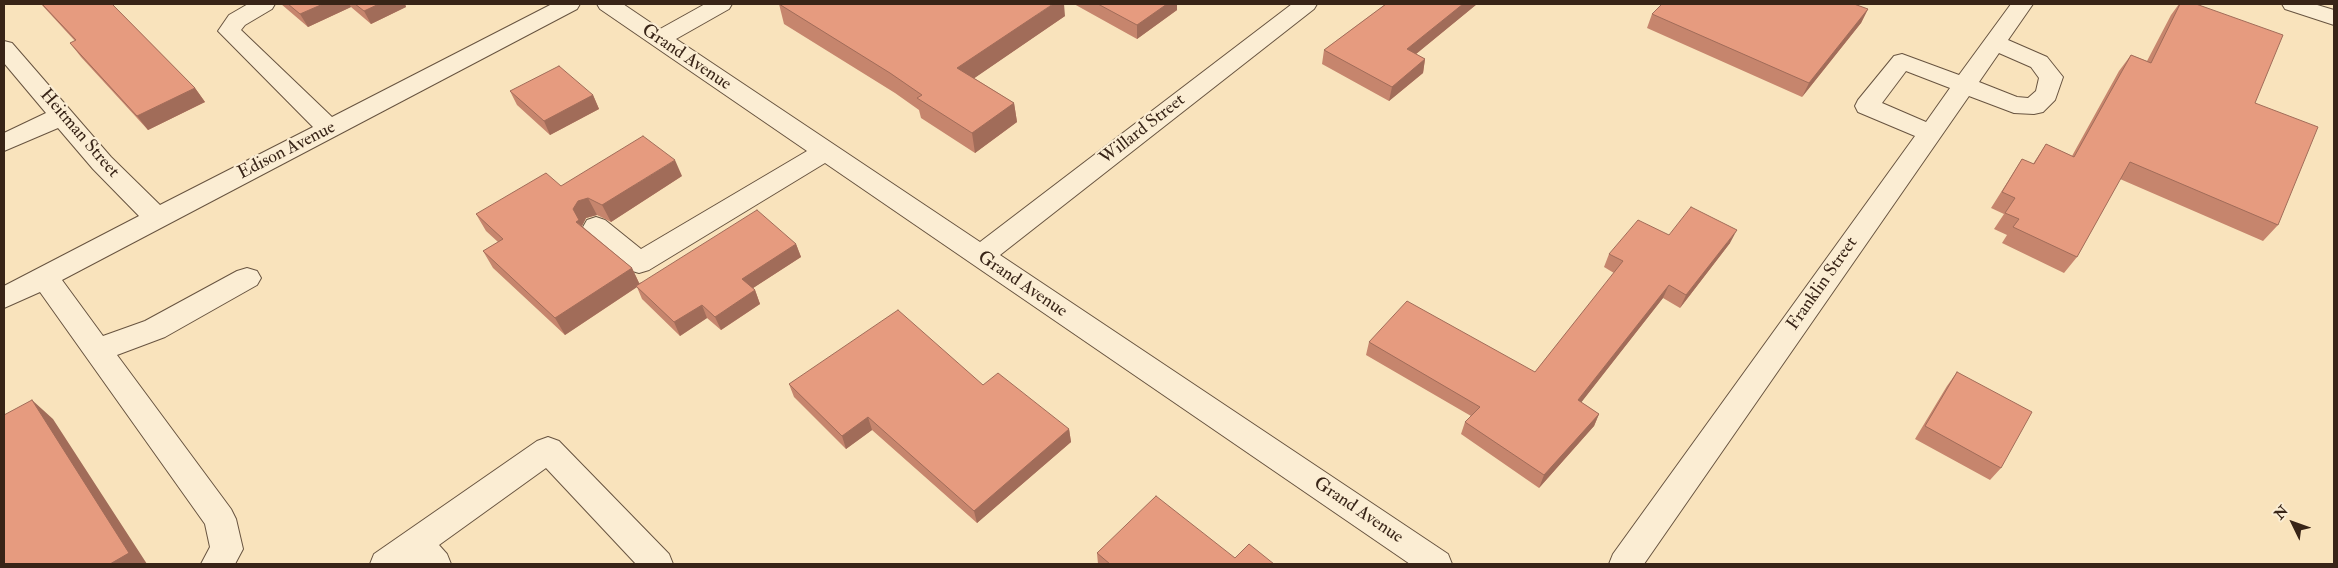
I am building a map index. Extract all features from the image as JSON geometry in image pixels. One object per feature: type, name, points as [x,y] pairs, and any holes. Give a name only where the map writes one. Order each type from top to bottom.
[{"type":"street","points":[[264,4],[237,20],[229,31],[330,129]]},
{"type":"street","name":"Edison Avenue","points":[[4,298],[569,4]]},
{"type":"street","name":"Grand Avenue","points":[[608,4],[1436,564]]},
{"type":"street","points":[[658,39],[721,4]]},
{"type":"street","name":"Willard Street","points":[[980,256],[1306,4]]},
{"type":"street","name":"Franklin Street","points":[[1625,564],[2022,4]]},
{"type":"street","points":[[2293,4],[2334,18]]},
{"type":"street","points":[[1930,133],[1867,106],[1902,60],[2014,105],[2034,106],[2047,94],[2051,77],[2039,62],[1994,43]]},
{"type":"street","name":"Heitman Street","points":[[4,48],[102,163],[157,218]]},
{"type":"street","points":[[4,143],[62,116]]},
{"type":"street","points":[[596,227],[639,263],[825,152]]},
{"type":"street","points":[[44,277],[220,519],[227,550],[217,564]]},
{"type":"street","points":[[98,350],[155,329],[247,278]]},
{"type":"street","points":[[386,564],[426,554],[548,450],[657,564]]},
{"type":"building","points":[[42,4],[112,4],[195,88],[137,116],[70,43],[76,40]]},
{"type":"building","points":[[288,4],[323,4],[300,14]]},
{"type":"building","points":[[355,4],[379,4],[364,11]]},
{"type":"building","points":[[779,4],[1053,4],[957,68],[1014,103],[972,133],[917,98],[922,95],[890,73]]},
{"type":"building","points":[[1098,4],[1167,4],[1137,25]]},
{"type":"building","points":[[1386,4],[1463,4],[1407,49],[1425,59],[1392,87],[1324,50]]},
{"type":"building","points":[[1662,4],[1854,4],[1868,9],[1809,83],[1652,14]]},
{"type":"building","points":[[2180,4],[2196,4],[2283,35],[2255,103],[2318,127],[2278,225],[2130,162],[2077,257],[2013,227],[2019,219],[2005,213],[2015,198],[2002,192],[2022,159],[2034,164],[2046,144],[2074,157],[2131,55],[2151,63]]},
{"type":"building","points":[[559,66],[593,95],[544,121],[510,91]]},
{"type":"building","points":[[643,136],[675,160],[602,205],[588,198],[578,201],[573,209],[579,220],[576,222],[632,268],[555,318],[483,251],[503,239],[476,214],[546,173],[561,186]]},
{"type":"building","points":[[1691,207],[1737,230],[1686,295],[1669,285],[1578,400],[1599,414],[1544,475],[1465,422],[1480,407],[1369,342],[1407,301],[1535,372],[1623,261],[1609,254],[1638,220],[1669,235]]},
{"type":"building","points":[[757,210],[796,244],[742,279],[755,290],[715,317],[702,305],[674,322],[636,286]]},
{"type":"building","points":[[898,310],[983,385],[998,373],[1069,429],[974,511],[868,417],[842,436],[789,384]]},
{"type":"building","points":[[1957,372],[2032,412],[2001,468],[1925,426]]},
{"type":"building","points":[[32,400],[129,553],[110,564],[4,564],[4,415]]},
{"type":"building","points":[[1156,496],[1235,558],[1249,544],[1274,564],[1110,564],[1097,553]]}]
